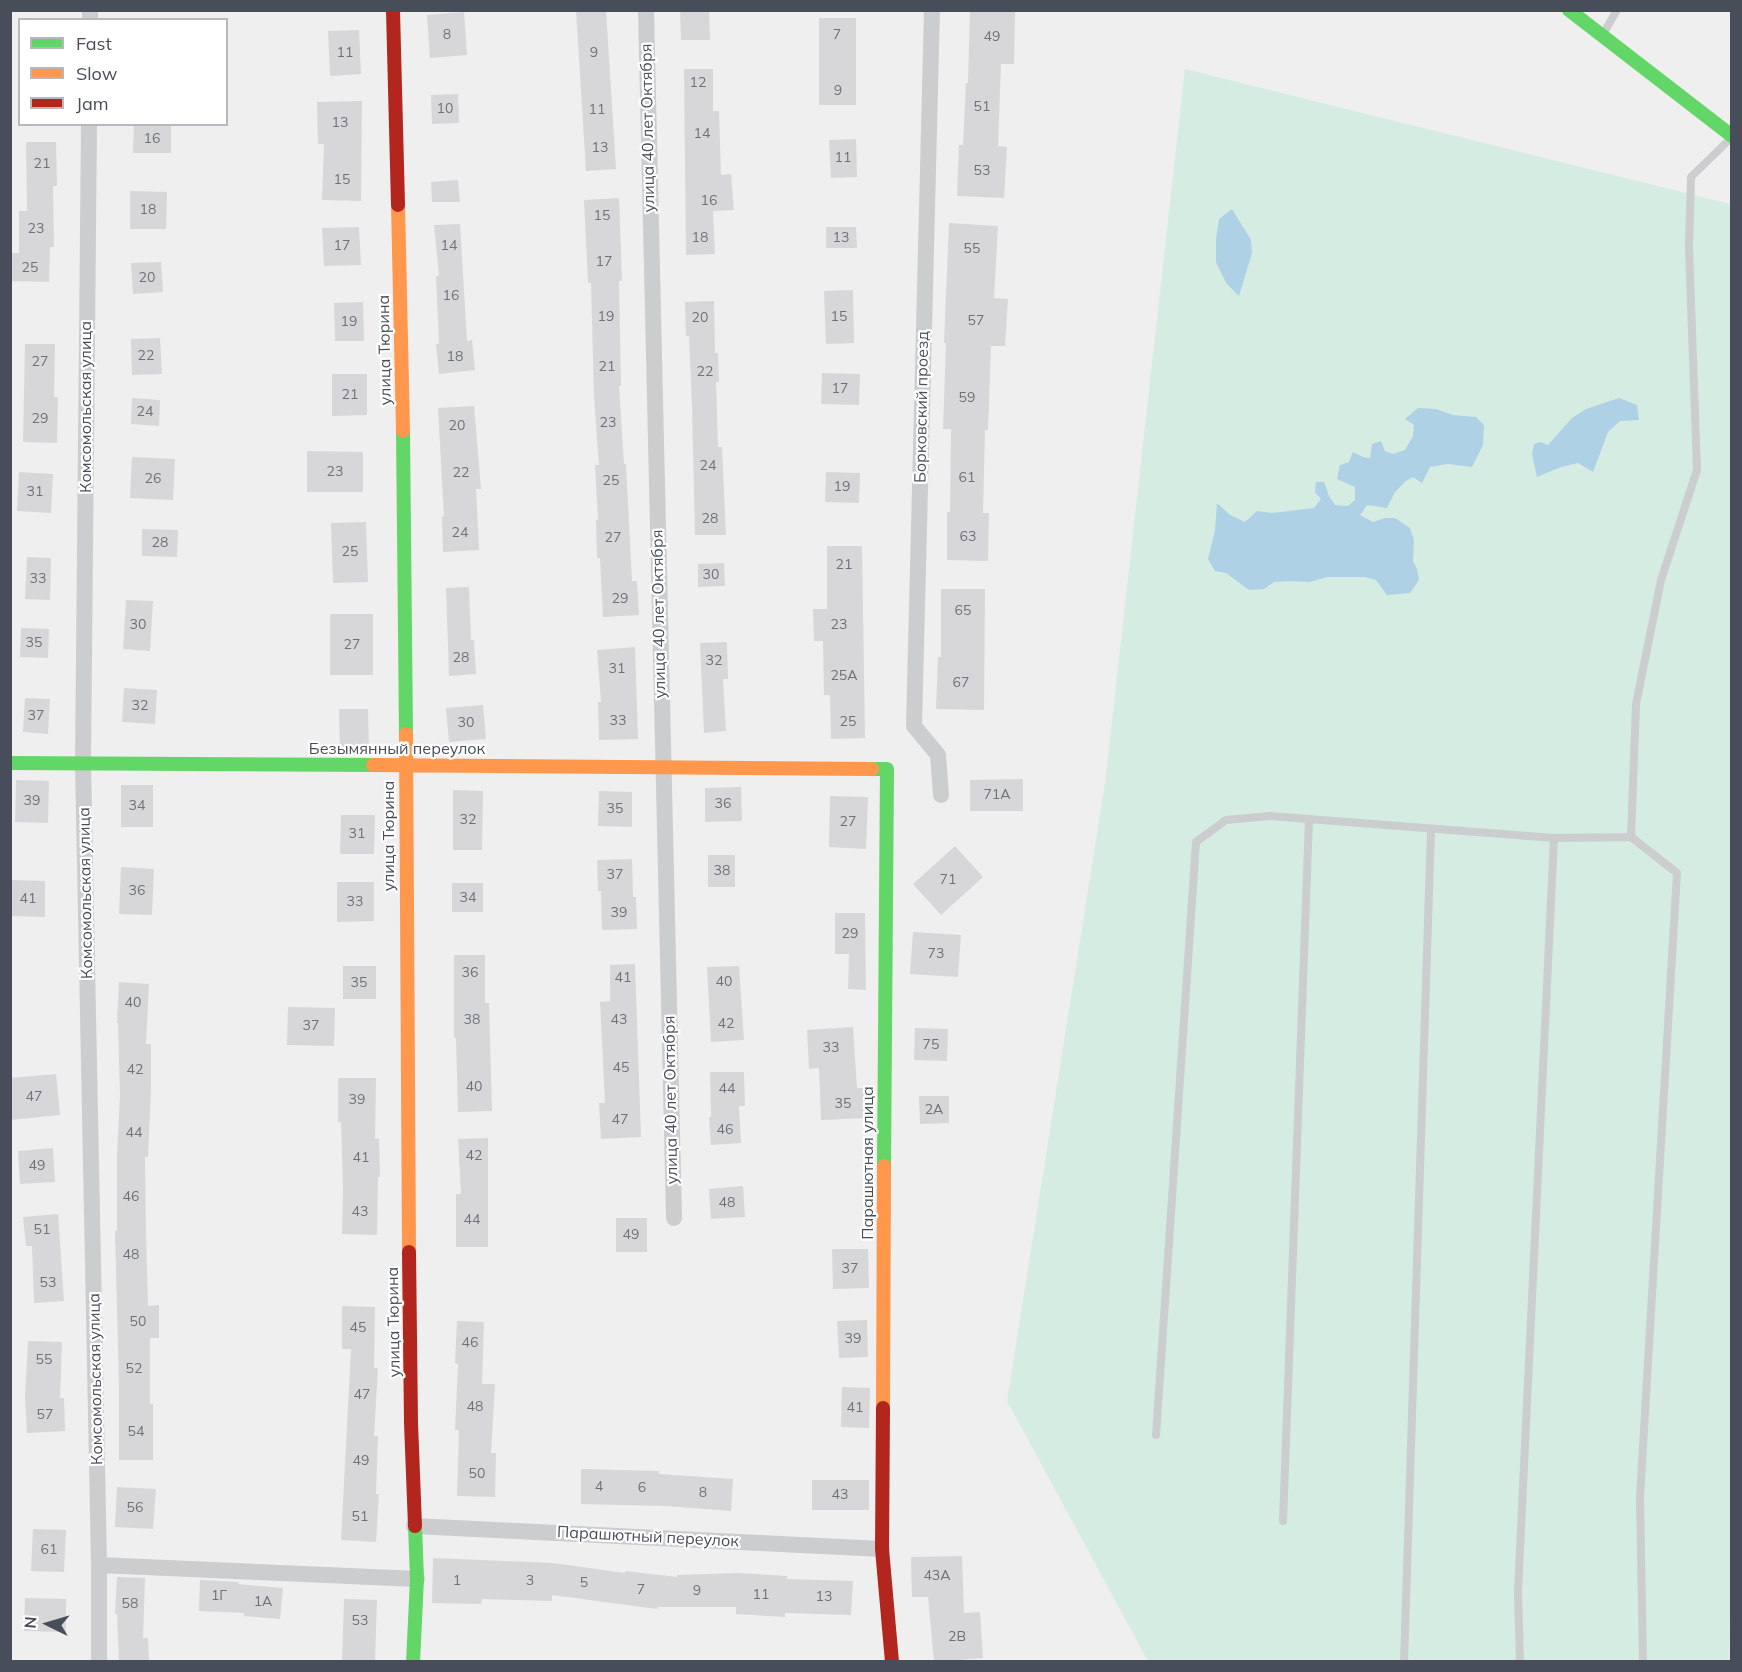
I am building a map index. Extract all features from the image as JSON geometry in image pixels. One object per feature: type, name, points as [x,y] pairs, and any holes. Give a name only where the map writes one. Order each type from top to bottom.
[{"type":"street","name":"улица Тюрина","points":[[393,10],[405,505],[406,951],[414,1526],[417,1579],[413,1662]]},
{"type":"street","name":"улица 40 лет Октября","points":[[646,10],[674,1218]]},
{"type":"street","name":"Борковский проезд","points":[[932,10],[914,726],[938,755],[941,795]]},
{"type":"street","points":[[1569,10],[1731,137]]},
{"type":"street","name":"Комсомольская улица","points":[[89,126],[83,763],[99,1662]]},
{"type":"street","name":"Безымянный переулок","points":[[10,763],[662,766],[784,769]]},
{"type":"street","name":"Парашютная улица","points":[[784,769],[888,769],[882,1549],[892,1662]]},
{"type":"street","name":"Парашютный переулок","points":[[414,1526],[882,1549]]},
{"type":"street","points":[[99,1565],[417,1579]]},
{"type":"lane","points":[[1602,36],[1617,10]]},
{"type":"lane","points":[[1631,837],[1636,704],[1661,580],[1696,470],[1689,247],[1691,177],[1731,137]]},
{"type":"lane","points":[[1156,1435],[1196,842],[1226,820],[1270,816],[1554,838],[1631,837],[1677,873],[1640,1497],[1643,1662]]},
{"type":"lane","points":[[1283,1521],[1309,819]]},
{"type":"lane","points":[[1404,1662],[1431,829]]},
{"type":"lane","points":[[1520,1662],[1519,1579],[1554,838]]},
{"type":"green space","points":[[1185,69],[1730,204],[1732,213],[1732,1542],[1729,1661],[1148,1661],[1007,1401],[1105,783]]},
{"type":"water","points":[[1232,209],[1251,240],[1252,253],[1239,296],[1226,283],[1216,262],[1219,219]]},
{"type":"water","points":[[1619,398],[1637,405],[1639,420],[1620,421],[1608,432],[1593,472],[1578,463],[1537,477],[1532,454],[1534,444],[1540,442],[1548,445],[1572,418],[1586,409]]},
{"type":"water","points":[[1418,408],[1476,417],[1484,425],[1483,445],[1472,467],[1448,464],[1430,467],[1422,483],[1413,477],[1406,481],[1395,492],[1387,508],[1367,505],[1360,515],[1373,522],[1395,518],[1410,528],[1414,540],[1413,561],[1419,580],[1410,593],[1387,595],[1376,580],[1365,577],[1327,577],[1310,582],[1274,582],[1264,589],[1249,590],[1226,573],[1215,571],[1208,559],[1215,530],[1217,503],[1230,515],[1245,522],[1257,511],[1272,513],[1314,508],[1321,499],[1315,492],[1316,482],[1324,482],[1335,505],[1348,506],[1355,500],[1355,487],[1337,479],[1340,465],[1349,462],[1353,452],[1370,458],[1372,444],[1381,441],[1385,451],[1393,454],[1405,450],[1413,436],[1414,425],[1405,419]]},
{"type":"building","points":[[576,10],[606,10],[616,169],[586,171]]},
{"type":"building","points":[[680,10],[709,10],[710,40],[681,40]]},
{"type":"building","points":[[970,10],[1015,10],[1014,64],[1001,64],[998,146],[1007,147],[1004,198],[957,196],[959,145],[963,145],[966,83],[968,83]]},
{"type":"building","points":[[464,12],[467,55],[430,58],[427,15]]},
{"type":"building","points":[[819,18],[856,18],[856,105],[819,105]]},
{"type":"building","points":[[359,30],[361,74],[330,76],[328,31]]},
{"type":"building","points":[[684,69],[713,69],[713,111],[719,111],[721,175],[731,174],[734,210],[713,211],[715,254],[686,255]]},
{"type":"building","points":[[458,94],[459,123],[432,124],[431,95]]},
{"type":"building","points":[[362,101],[361,201],[322,200],[324,144],[318,144],[317,102]]},
{"type":"building","points":[[134,126],[171,126],[171,153],[133,153]]},
{"type":"building","points":[[856,139],[857,177],[831,178],[829,140]]},
{"type":"building","points":[[26,142],[56,142],[57,186],[53,186],[54,247],[50,247],[49,282],[10,281],[10,253],[19,253],[19,211],[27,211]]},
{"type":"building","points":[[458,180],[460,202],[432,202],[431,182]]},
{"type":"building","points":[[130,191],[167,192],[166,229],[130,229]]},
{"type":"building","points":[[619,198],[622,281],[619,281],[621,386],[619,386],[632,581],[637,581],[639,615],[603,617],[600,558],[597,558],[596,520],[598,520],[595,465],[599,465],[594,397],[591,283],[588,283],[584,200]]},
{"type":"building","points":[[949,223],[998,226],[994,298],[1008,299],[1005,346],[991,346],[988,430],[985,430],[983,513],[989,513],[988,561],[947,560],[951,429],[943,429]]},
{"type":"building","points":[[460,224],[467,341],[472,340],[475,370],[439,374],[436,344],[439,344],[436,276],[439,276],[434,225]]},
{"type":"building","points":[[359,227],[361,265],[324,266],[322,228]]},
{"type":"building","points":[[826,227],[856,227],[857,248],[826,248]]},
{"type":"building","points":[[161,262],[163,292],[133,294],[131,263]]},
{"type":"building","points":[[853,290],[854,343],[826,344],[824,291]]},
{"type":"building","points":[[714,301],[715,353],[718,353],[719,382],[716,382],[718,447],[722,447],[726,535],[695,535],[689,336],[686,336],[685,302]]},
{"type":"building","points":[[363,302],[364,341],[335,341],[334,303]]},
{"type":"building","points":[[160,338],[162,374],[132,375],[131,339]]},
{"type":"building","points":[[25,344],[55,344],[54,397],[58,397],[57,443],[23,442]]},
{"type":"building","points":[[822,373],[860,374],[859,405],[821,404]]},
{"type":"building","points":[[332,374],[367,374],[367,415],[332,416]]},
{"type":"building","points":[[132,398],[160,400],[159,426],[131,424]]},
{"type":"building","points":[[474,406],[481,489],[476,489],[479,550],[443,552],[442,517],[444,516],[438,408]]},
{"type":"building","points":[[307,451],[363,452],[363,492],[307,492]]},
{"type":"building","points":[[132,457],[175,459],[173,500],[130,498]]},
{"type":"building","points":[[19,472],[53,474],[51,513],[17,511]]},
{"type":"building","points":[[826,472],[860,473],[859,503],[825,502]]},
{"type":"building","points":[[366,522],[368,582],[333,583],[331,523]]},
{"type":"building","points":[[142,529],[178,530],[177,557],[142,556]]},
{"type":"building","points":[[827,546],[862,546],[865,738],[831,739],[830,695],[824,695],[823,641],[814,641],[813,609],[827,609]]},
{"type":"building","points":[[27,557],[51,558],[50,600],[25,599]]},
{"type":"building","points":[[724,563],[725,586],[698,587],[698,564]]},
{"type":"building","points":[[469,587],[471,640],[474,640],[476,674],[449,676],[446,588]]},
{"type":"building","points":[[941,589],[985,589],[984,710],[936,709],[938,657],[941,657]]},
{"type":"building","points":[[126,600],[153,601],[150,651],[123,649]]},
{"type":"building","points":[[330,614],[373,614],[373,675],[330,675]]},
{"type":"building","points":[[21,628],[49,629],[48,658],[20,657]]},
{"type":"building","points":[[727,642],[728,679],[723,679],[726,731],[704,733],[700,643]]},
{"type":"building","points":[[635,647],[638,739],[599,740],[598,702],[601,702],[597,650]]},
{"type":"building","points":[[124,688],[157,690],[155,724],[122,722]]},
{"type":"building","points":[[25,698],[50,699],[48,734],[23,732]]},
{"type":"building","points":[[483,705],[486,739],[449,742],[446,708]]},
{"type":"building","points":[[339,709],[368,709],[369,752],[340,752]]},
{"type":"building","points":[[1023,779],[1023,811],[970,811],[970,780]]},
{"type":"building","points":[[16,780],[49,781],[48,823],[15,822]]},
{"type":"building","points":[[121,785],[153,785],[153,827],[121,827]]},
{"type":"building","points":[[741,787],[742,821],[705,822],[705,788]]},
{"type":"building","points":[[453,790],[483,791],[482,850],[453,850]]},
{"type":"building","points":[[599,791],[632,792],[632,827],[598,826]]},
{"type":"building","points":[[830,796],[868,797],[866,849],[829,847]]},
{"type":"building","points":[[341,815],[375,815],[374,854],[340,854]]},
{"type":"building","points":[[955,846],[983,877],[941,915],[913,884]]},
{"type":"building","points":[[708,855],[735,855],[735,887],[708,887]]},
{"type":"building","points":[[632,859],[637,929],[602,930],[597,860]]},
{"type":"building","points":[[121,867],[154,869],[152,915],[119,914]]},
{"type":"building","points":[[10,880],[45,881],[45,917],[10,916]]},
{"type":"building","points":[[337,882],[374,882],[374,921],[337,922]]},
{"type":"building","points":[[452,883],[483,883],[483,912],[452,912]]},
{"type":"building","points":[[835,913],[865,913],[866,990],[848,989],[849,954],[835,954]]},
{"type":"building","points":[[913,932],[961,935],[958,977],[910,974]]},
{"type":"building","points":[[454,955],[485,955],[485,1003],[489,1003],[492,1111],[458,1112],[456,1038],[454,1038]]},
{"type":"building","points":[[635,964],[641,1137],[601,1139],[599,1103],[605,1103],[600,1002],[610,1001],[610,965]]},
{"type":"building","points":[[343,966],[376,966],[376,999],[343,999]]},
{"type":"building","points":[[739,966],[744,1040],[711,1042],[707,967]]},
{"type":"building","points":[[119,982],[149,984],[146,1044],[151,1044],[151,1089],[148,1157],[145,1157],[148,1306],[159,1305],[159,1338],[150,1338],[153,1460],[119,1460],[115,1231],[117,1231],[120,1095],[117,1023]]},
{"type":"building","points":[[288,1007],[335,1008],[334,1046],[287,1045]]},
{"type":"building","points":[[853,1027],[857,1088],[866,1088],[867,1118],[821,1120],[819,1068],[809,1069],[807,1030]]},
{"type":"building","points":[[915,1028],[948,1029],[947,1061],[914,1060]]},
{"type":"building","points":[[710,1072],[744,1072],[745,1106],[739,1106],[741,1143],[711,1145]]},
{"type":"building","points":[[56,1074],[60,1115],[10,1120],[10,1078]]},
{"type":"building","points":[[338,1078],[376,1078],[375,1139],[379,1138],[380,1177],[378,1177],[377,1235],[342,1234],[343,1189],[341,1122],[338,1122]]},
{"type":"building","points":[[919,1096],[949,1096],[949,1123],[920,1124]]},
{"type":"building","points":[[488,1138],[488,1247],[456,1247],[456,1194],[461,1194],[458,1139]]},
{"type":"building","points":[[53,1148],[55,1182],[20,1184],[18,1151]]},
{"type":"building","points":[[743,1186],[745,1217],[711,1219],[709,1189]]},
{"type":"building","points":[[58,1214],[64,1301],[34,1303],[32,1246],[26,1246],[23,1217]]},
{"type":"building","points":[[616,1218],[647,1218],[647,1252],[616,1252]]},
{"type":"building","points":[[832,1249],[868,1249],[869,1288],[833,1289]]},
{"type":"building","points":[[342,1306],[375,1307],[374,1368],[378,1368],[374,1436],[378,1436],[376,1494],[379,1494],[376,1542],[341,1540],[351,1349],[342,1349]]},
{"type":"building","points":[[867,1320],[868,1357],[839,1358],[837,1321]]},
{"type":"building","points":[[457,1321],[484,1322],[482,1384],[495,1384],[491,1453],[496,1453],[495,1497],[457,1496],[459,1430],[455,1430],[458,1364],[455,1363]]},
{"type":"building","points":[[28,1341],[62,1342],[60,1398],[64,1398],[65,1431],[27,1433],[25,1397]]},
{"type":"building","points":[[842,1387],[870,1388],[869,1428],[841,1427]]},
{"type":"building","points":[[581,1469],[659,1471],[659,1474],[733,1479],[731,1511],[666,1506],[581,1504]]},
{"type":"building","points":[[812,1480],[869,1480],[869,1510],[812,1510]]},
{"type":"building","points":[[117,1487],[156,1489],[153,1529],[115,1527]]},
{"type":"building","points":[[33,1529],[66,1530],[64,1572],[31,1571]]},
{"type":"building","points":[[962,1556],[964,1613],[980,1612],[983,1658],[934,1662],[928,1597],[912,1597],[911,1557]]},
{"type":"building","points":[[433,1558],[553,1563],[625,1573],[625,1571],[677,1577],[677,1575],[738,1573],[787,1576],[787,1579],[853,1581],[851,1615],[785,1613],[785,1617],[736,1614],[736,1607],[658,1607],[657,1609],[552,1595],[552,1601],[482,1599],[481,1604],[432,1603]]},
{"type":"building","points":[[117,1577],[145,1578],[143,1638],[148,1638],[149,1662],[119,1662],[117,1614],[115,1614]]},
{"type":"building","points":[[200,1580],[283,1588],[280,1619],[244,1616],[244,1613],[199,1611]]},
{"type":"building","points":[[25,1598],[66,1599],[66,1632],[24,1631]]},
{"type":"building","points":[[344,1599],[377,1600],[375,1662],[342,1662]]},
{"type":"traffic: fast","points":[[1569,10],[1732,136]]},
{"type":"traffic: fast","points":[[403,431],[406,734]]},
{"type":"traffic: fast","points":[[10,763],[373,765]]},
{"type":"traffic: fast","points":[[872,769],[887,769],[884,1166]]},
{"type":"traffic: fast","points":[[413,1662],[417,1579],[415,1526]]},
{"type":"traffic: slow","points":[[398,205],[403,431]]},
{"type":"traffic: slow","points":[[406,734],[409,1252]]},
{"type":"traffic: slow","points":[[373,765],[872,769]]},
{"type":"traffic: slow","points":[[883,1408],[884,1166]]},
{"type":"traffic: jam","points":[[393,10],[398,205]]},
{"type":"traffic: jam","points":[[409,1252],[415,1526]]},
{"type":"traffic: jam","points":[[883,1408],[882,1549],[892,1662]]}]
